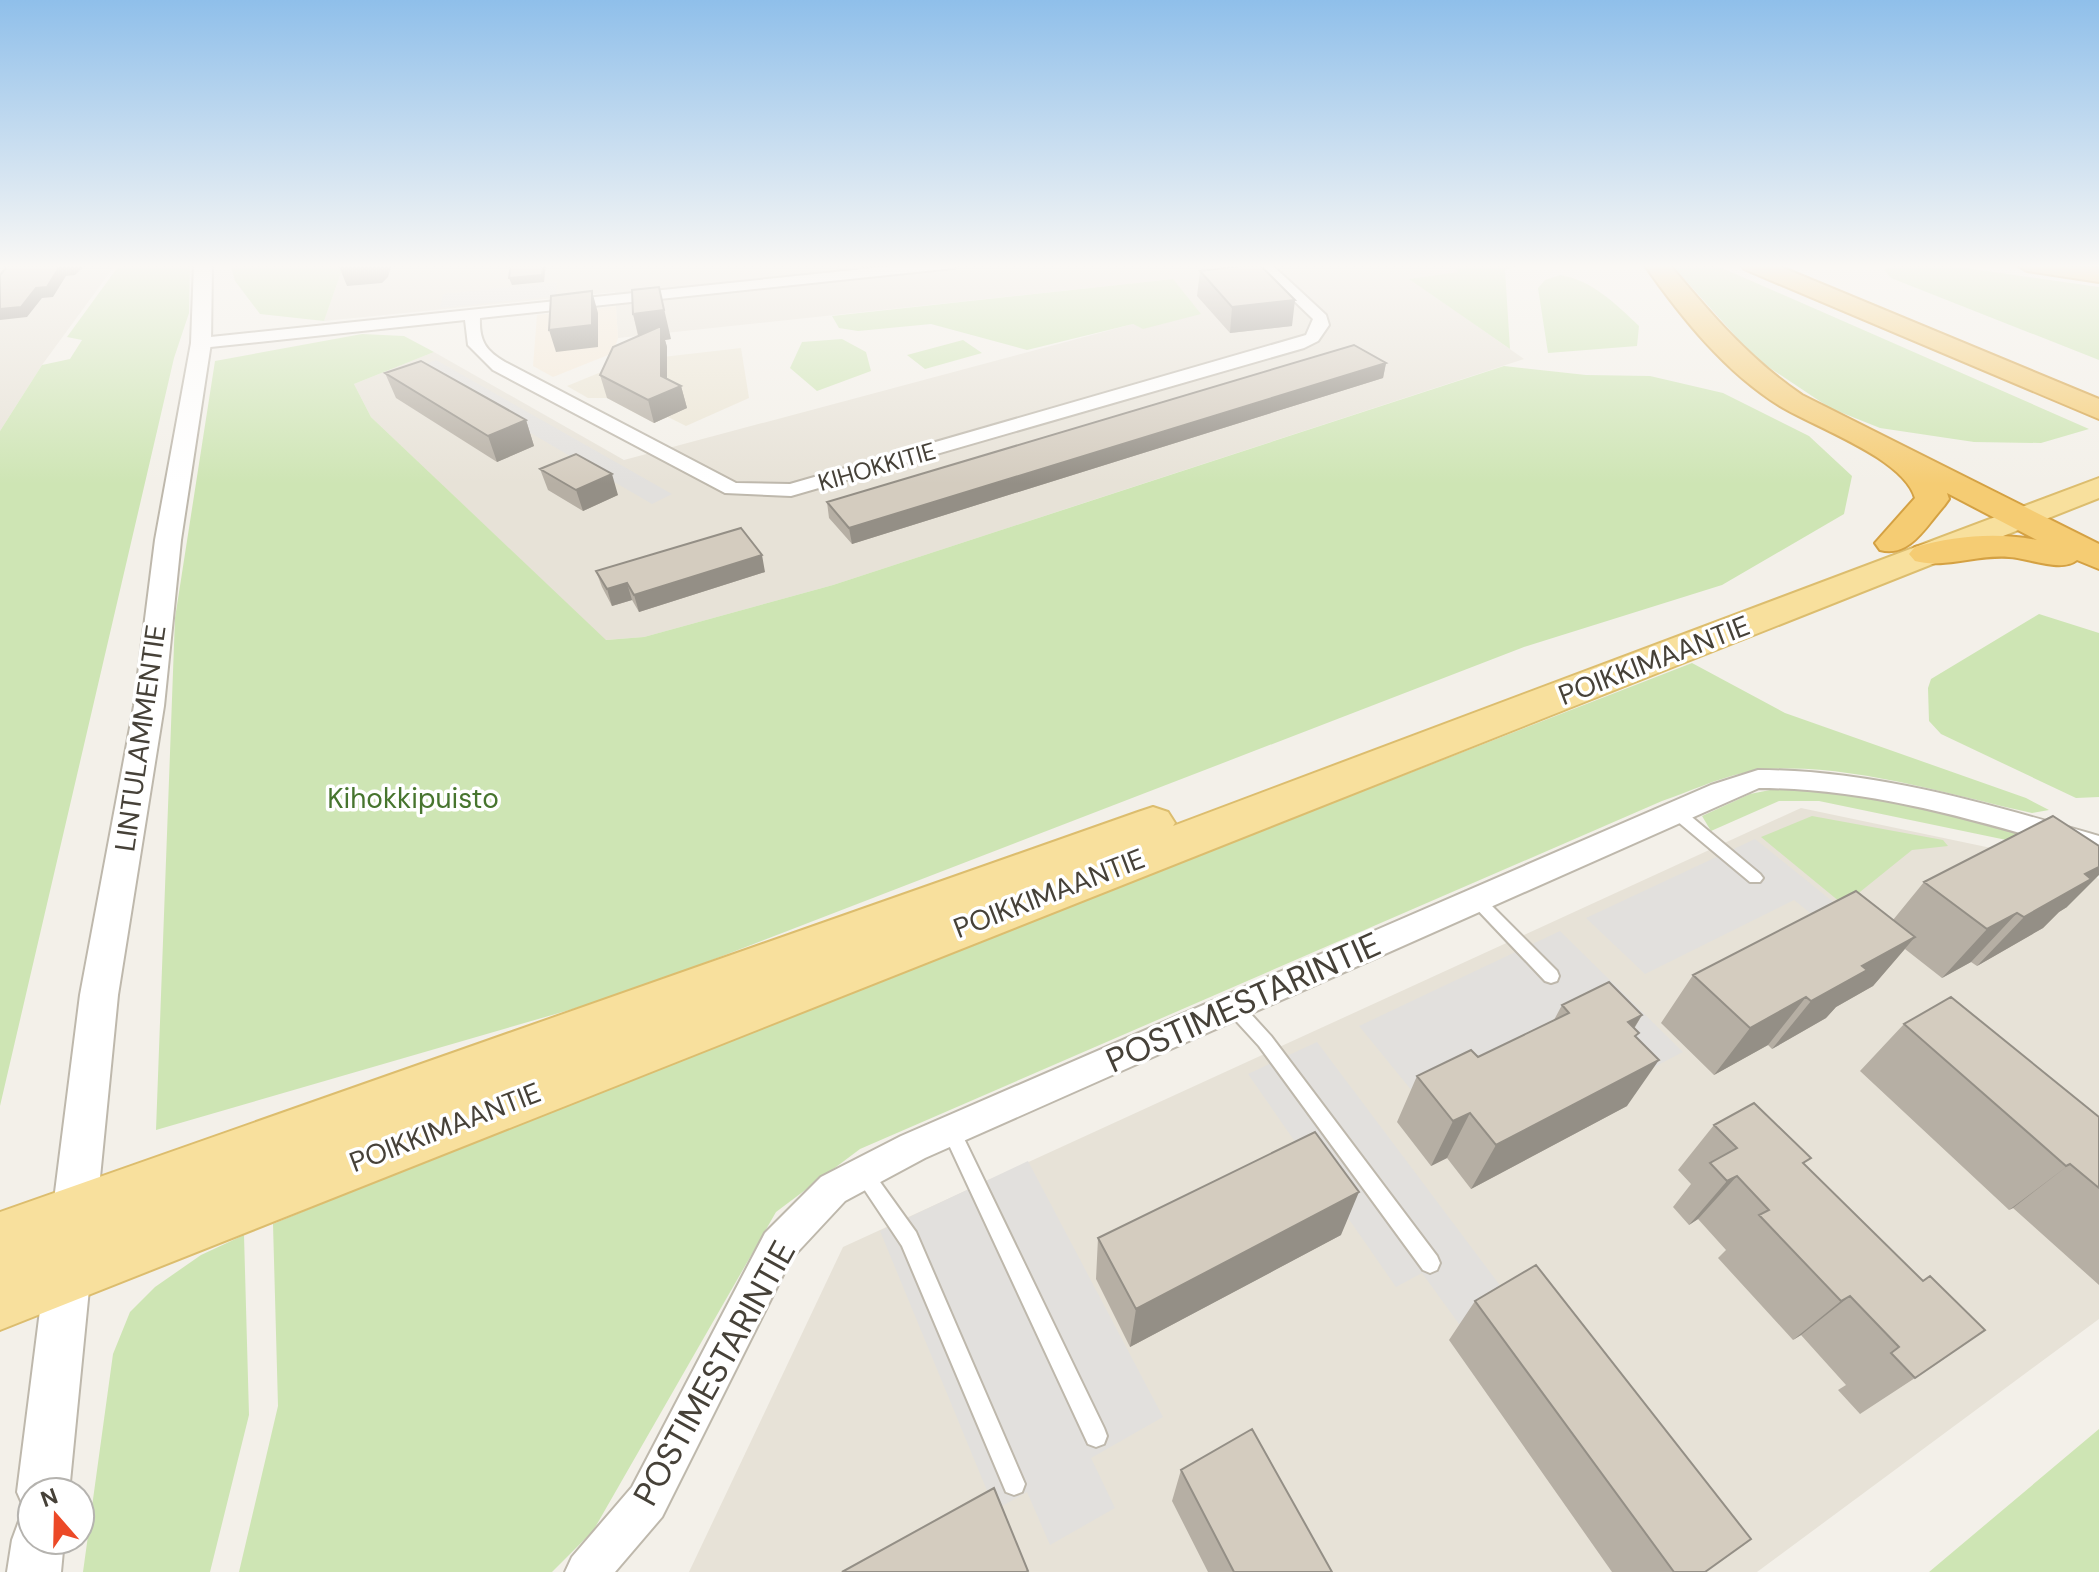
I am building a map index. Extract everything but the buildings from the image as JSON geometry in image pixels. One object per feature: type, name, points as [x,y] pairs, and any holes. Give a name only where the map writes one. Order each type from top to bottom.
[{"type":"highway","points":[[1716,337],[1755,376],[1792,401],[1894,456],[2099,558]]},
{"type":"highway","points":[[1927,337],[2099,410]]},
{"type":"highway","points":[[1979,337],[2099,384]]},
{"type":"highway","points":[[1894,456],[1928,486],[1932,499],[1910,549],[1980,544],[2023,546],[2099,569]]},
{"type":"main road","name":"POIKKIMAANTIE","points":[[0,1300],[2006,511],[2099,465]]},
{"type":"main road","name":"POIKKIMAANTIE","points":[[2006,511],[2099,487]]},
{"type":"main road","name":"POIKKIMAANTIE","points":[[0,1241],[74,1211],[1910,549]]},
{"type":"street","name":"LINTULAMMENTIE","points":[[45,1476],[99,995],[149,706],[168,540],[200,337]]},
{"type":"street","points":[[200,347],[269,337]]},
{"type":"street","name":"KIHOKKITIE","points":[[472,337],[485,358],[694,472],[732,489],[765,492],[828,481],[1298,345],[1310,337]]},
{"type":"street","name":"POSTIMESTARINTIE","points":[[587,1572],[647,1502],[778,1246],[833,1189],[951,1130],[1676,812],[1758,779],[1805,779],[1957,805],[2099,846]]},
{"type":"lane","points":[[1676,812],[1755,878]]},
{"type":"lane","points":[[1476,899],[1551,976]]},
{"type":"lane","points":[[1233,1006],[1265,1041],[1430,1263]]},
{"type":"lane","points":[[951,1130],[1096,1436]]},
{"type":"lane","points":[[863,1174],[909,1239],[1014,1484]]},
{"type":"shaded area","points":[[0,337],[62,337],[42,365],[0,431]]},
{"type":"shaded area","points":[[535,337],[618,337],[613,353],[553,377],[533,366]]},
{"type":"shaded area","points":[[1083,337],[1493,337],[1524,359],[833,585],[644,637],[605,640],[371,417],[354,384],[434,352],[624,460]]},
{"type":"shaded area","points":[[741,348],[749,398],[686,426],[668,417],[654,423],[607,398],[588,398],[567,386],[628,361]]},
{"type":"shaded area","points":[[436,360],[672,494],[652,504],[418,367]]},
{"type":"shaded area","points":[[1801,808],[2081,867],[2099,879],[2099,1319],[1757,1572],[689,1572],[843,1247]]},
{"type":"shaded area","points":[[1755,839],[1862,925],[1839,936],[1794,900],[1645,974],[1586,918]]},
{"type":"shaded area","points":[[1560,931],[1683,1052],[1652,1068],[1412,1091],[1359,1026]]},
{"type":"shaded area","points":[[1317,1042],[1508,1296],[1459,1324],[1422,1273],[1396,1287],[1248,1074]]},
{"type":"shaded area","points":[[1028,1161],[1163,1417],[1091,1458],[1115,1508],[1050,1545],[1027,1492],[995,1510],[880,1231]]},
{"type":"green space","points":[[69,337],[181,337],[0,1106],[0,431],[42,365],[70,359],[82,340]]},
{"type":"green space","name":"Kihokkipuisto","points":[[344,337],[407,337],[434,352],[354,384],[371,417],[606,640],[644,637],[833,585],[1504,366],[1586,375],[1650,376],[1723,393],[1809,436],[1852,476],[1844,514],[1722,585],[1524,647],[621,995],[156,1130],[175,618],[215,361]]},
{"type":"green space","points":[[980,337],[1079,337],[1027,350]]},
{"type":"green space","points":[[1493,337],[1509,337],[1510,349]]},
{"type":"green space","points":[[1546,337],[1638,337],[1637,346],[1548,353]]},
{"type":"green space","points":[[1737,337],[1880,337],[2089,429],[2041,443],[1974,442],[1880,428],[1830,408],[1755,358]]},
{"type":"green space","points":[[2042,337],[2099,337],[2099,360]]},
{"type":"green space","points":[[842,339],[866,352],[871,371],[817,391],[790,368],[802,342]]},
{"type":"green space","points":[[963,340],[982,353],[925,369],[907,355]]},
{"type":"green space","points":[[2039,614],[2099,633],[2099,797],[2076,798],[1941,734],[1929,721],[1928,688],[1931,679]]},
{"type":"green space","points":[[1692,663],[1785,713],[2026,798],[2049,810],[2032,813],[1887,780],[1811,769],[1743,773],[1662,801],[860,1149],[776,1212],[593,1531],[552,1572],[239,1572],[278,1406],[273,1224],[615,1082]]},
{"type":"green space","points":[[1780,788],[1881,799],[2048,837],[2040,847],[1819,801],[1779,801],[1711,831],[1702,816],[1750,794]]},
{"type":"green space","points":[[1812,816],[1943,840],[1948,846],[1912,850],[1850,900],[1840,902],[1761,837]]},
{"type":"green space","points":[[244,1235],[249,1415],[210,1572],[83,1572],[85,1556],[96,1556],[96,1478],[113,1354],[130,1312],[155,1287],[201,1255]]},
{"type":"green space","points":[[2099,1429],[2099,1572],[1929,1572]]}]
